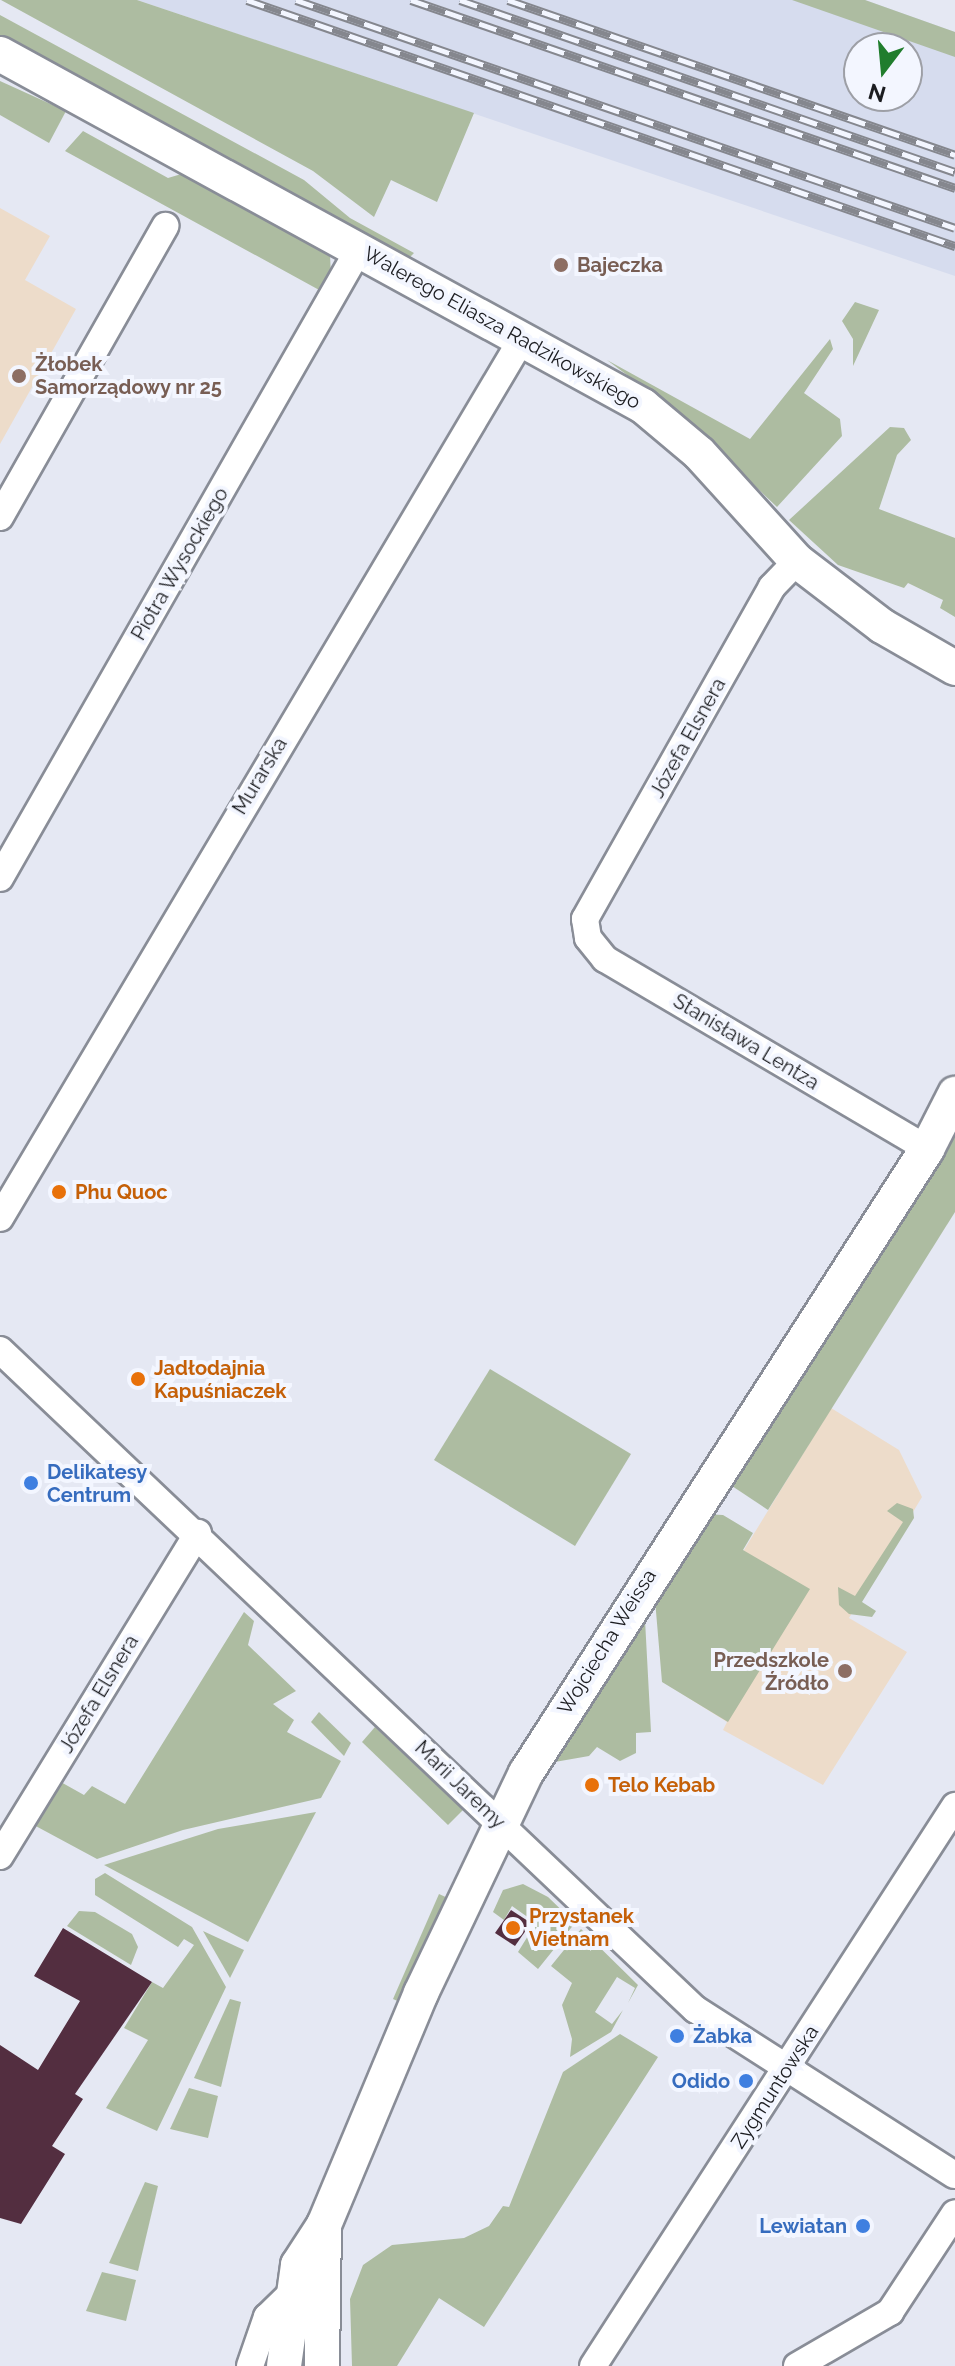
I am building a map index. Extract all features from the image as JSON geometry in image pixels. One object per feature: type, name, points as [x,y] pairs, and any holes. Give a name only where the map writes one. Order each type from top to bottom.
[{"type":"street","name":"Walerego Eliasza Radzikowskiego","points":[[0,54],[523,337],[666,422],[797,561],[882,626],[955,668]]},
{"type":"street","points":[[0,517],[165,226]]},
{"type":"street","name":"Piotra Wysockiego","points":[[0,878],[359,249]]},
{"type":"street","name":"Murarska","points":[[0,1218],[523,337]]},
{"type":"street","name":"Józefa Elsnera","points":[[585,919],[772,587],[797,561]]},
{"type":"street","name":"Stanisława Lentza","points":[[585,919],[588,938],[605,959],[927,1149]]},
{"type":"street","name":"Wojciecha Weissa","points":[[284,2366],[289,2296],[303,2253],[324,2225],[501,1823],[646,1580],[927,1149],[955,1094]]},
{"type":"street","name":"Marii Jaremy","points":[[0,1350],[198,1533],[695,2009],[786,2071],[955,2175]]},
{"type":"street","name":"Józefa Elsnera","points":[[0,1856],[198,1533]]},
{"type":"street","name":"Zygmuntowska","points":[[593,2366],[955,1806]]},
{"type":"street","points":[[797,2366],[890,2312],[955,2213]]},
{"type":"street","name":"Wojciecha Weissa","points":[[322,2366],[324,2225]]},
{"type":"street","points":[[250,2366],[267,2317],[289,2296]]},
{"type":"shaded area","points":[[137,0],[865,0],[955,32],[955,276]]},
{"type":"shaded area","name":"Żłobek Samorządowy nr 25","points":[[0,208],[50,236],[25,280],[76,309],[0,444]]},
{"type":"shaded area","points":[[831,1408],[899,1450],[922,1497],[849,1618],[907,1652],[823,1785],[723,1730],[727,1722],[663,1682]]},
{"type":"green space","points":[[1,0],[137,0],[474,113],[437,202],[391,180],[374,217],[313,171]]},
{"type":"green space","points":[[792,0],[865,0],[955,32],[955,57],[923,46],[923,32],[884,32]]},
{"type":"green space","points":[[0,15],[304,180],[350,218],[414,253],[408,259],[0,38]]},
{"type":"green space","points":[[0,81],[66,111],[49,143],[0,115]]},
{"type":"green space","points":[[83,131],[168,178],[188,172],[330,254],[331,277],[321,291],[65,151]]},
{"type":"green space","points":[[855,302],[879,310],[853,366],[853,339],[842,321]]},
{"type":"green space","points":[[830,339],[833,349],[804,393],[840,419],[842,436],[777,507],[683,417],[607,360],[750,439]]},
{"type":"green space","points":[[890,427],[904,428],[911,440],[897,455],[879,509],[955,538],[955,617],[940,608],[943,600],[908,583],[904,588],[838,565],[789,520]]},
{"type":"green space","points":[[955,1126],[955,1212],[768,1510],[732,1486]]},
{"type":"green space","points":[[490,1369],[631,1454],[575,1546],[434,1460]]},
{"type":"green space","points":[[897,1503],[913,1509],[914,1518],[862,1602],[876,1611],[872,1617],[849,1614],[839,1605],[838,1587],[855,1596],[903,1522],[887,1511]]},
{"type":"green space","points":[[704,1514],[723,1515],[753,1533],[743,1550],[810,1589],[728,1722],[662,1682],[654,1588]]},
{"type":"green space","points":[[644,1601],[651,1732],[636,1733],[636,1753],[620,1761],[597,1747],[589,1756],[549,1763]]},
{"type":"green space","points":[[244,1612],[254,1621],[248,1645],[296,1691],[273,1704],[294,1720],[287,1732],[341,1761],[321,1798],[183,1830],[97,1859],[32,1824],[59,1781],[84,1795],[92,1786],[125,1804]]},
{"type":"green space","points":[[319,1712],[351,1743],[344,1756],[311,1722]]},
{"type":"green space","points":[[375,1727],[463,1810],[448,1825],[362,1742]]},
{"type":"green space","points":[[316,1812],[248,1942],[104,1865],[218,1829]]},
{"type":"green space","points":[[105,1873],[192,1927],[226,1987],[157,2131],[106,2108],[148,2040],[124,2028],[152,1982],[163,1988],[194,1945],[184,1939],[178,1947],[95,1895],[95,1879]]},
{"type":"green space","points":[[523,1884],[548,1897],[575,1923],[538,1969],[518,1952],[536,1923],[512,1906],[504,1920],[493,1912],[503,1890]]},
{"type":"green space","points":[[439,1894],[450,1899],[402,2003],[393,1999]]},
{"type":"green space","points":[[79,1911],[95,1912],[132,1934],[138,1947],[131,1965],[67,1926]]},
{"type":"green space","points":[[581,1929],[638,1985],[628,2003],[635,1988],[617,1977],[595,2012],[612,2024],[623,2010],[611,2032],[570,2057],[572,2039],[562,2005],[572,1983],[551,1966]]},
{"type":"green space","points":[[203,1931],[244,1950],[230,1978]]},
{"type":"green space","points":[[230,1999],[241,2002],[221,2087],[194,2078]]},
{"type":"green space","points":[[620,2034],[658,2057],[484,2327],[439,2298],[397,2366],[352,2366],[350,2299],[363,2265],[392,2245],[464,2238],[489,2226],[503,2206],[509,2207],[563,2072]]},
{"type":"green space","points":[[189,2088],[218,2096],[208,2138],[170,2129]]},
{"type":"green space","points":[[145,2182],[158,2186],[138,2271],[109,2263]]},
{"type":"green space","points":[[102,2272],[136,2280],[126,2321],[86,2311]]},
{"type":"building","name":"Przystanek Vietnam","points":[[511,1910],[531,1923],[515,1946],[495,1933]]},
{"type":"building","points":[[63,1928],[152,1982],[75,2094],[83,2099],[52,2146],[65,2154],[21,2224],[0,2218],[0,2045],[38,2070],[80,2001],[34,1976]]},
{"type":"railway","points":[[247,0],[955,246]]},
{"type":"railway","points":[[296,0],[955,228]]},
{"type":"railway","points":[[411,0],[955,188]]},
{"type":"railway","points":[[460,0],[955,172]]},
{"type":"railway","points":[[508,0],[955,155]]},
{"type":"place","name":"Bajeczka","points":[[561,265]]},
{"type":"place","name":"Żłobek Samorządowy nr 25","points":[[19,376]]},
{"type":"place","name":"Phu Quoc","points":[[59,1192]]},
{"type":"place","name":"Jadłodajnia Kapuśniaczek","points":[[138,1379]]},
{"type":"place","name":"Delikatesy Centrum","points":[[31,1483]]},
{"type":"place","name":"Przedszkole Źródło","points":[[845,1671]]},
{"type":"place","name":"Telo Kebab","points":[[592,1785]]},
{"type":"place","name":"Przystanek Vietnam","points":[[513,1928]]},
{"type":"place","name":"Żabka","points":[[677,2036]]},
{"type":"place","name":"Odido","points":[[746,2081]]},
{"type":"place","name":"Lewiatan","points":[[863,2226]]}]
